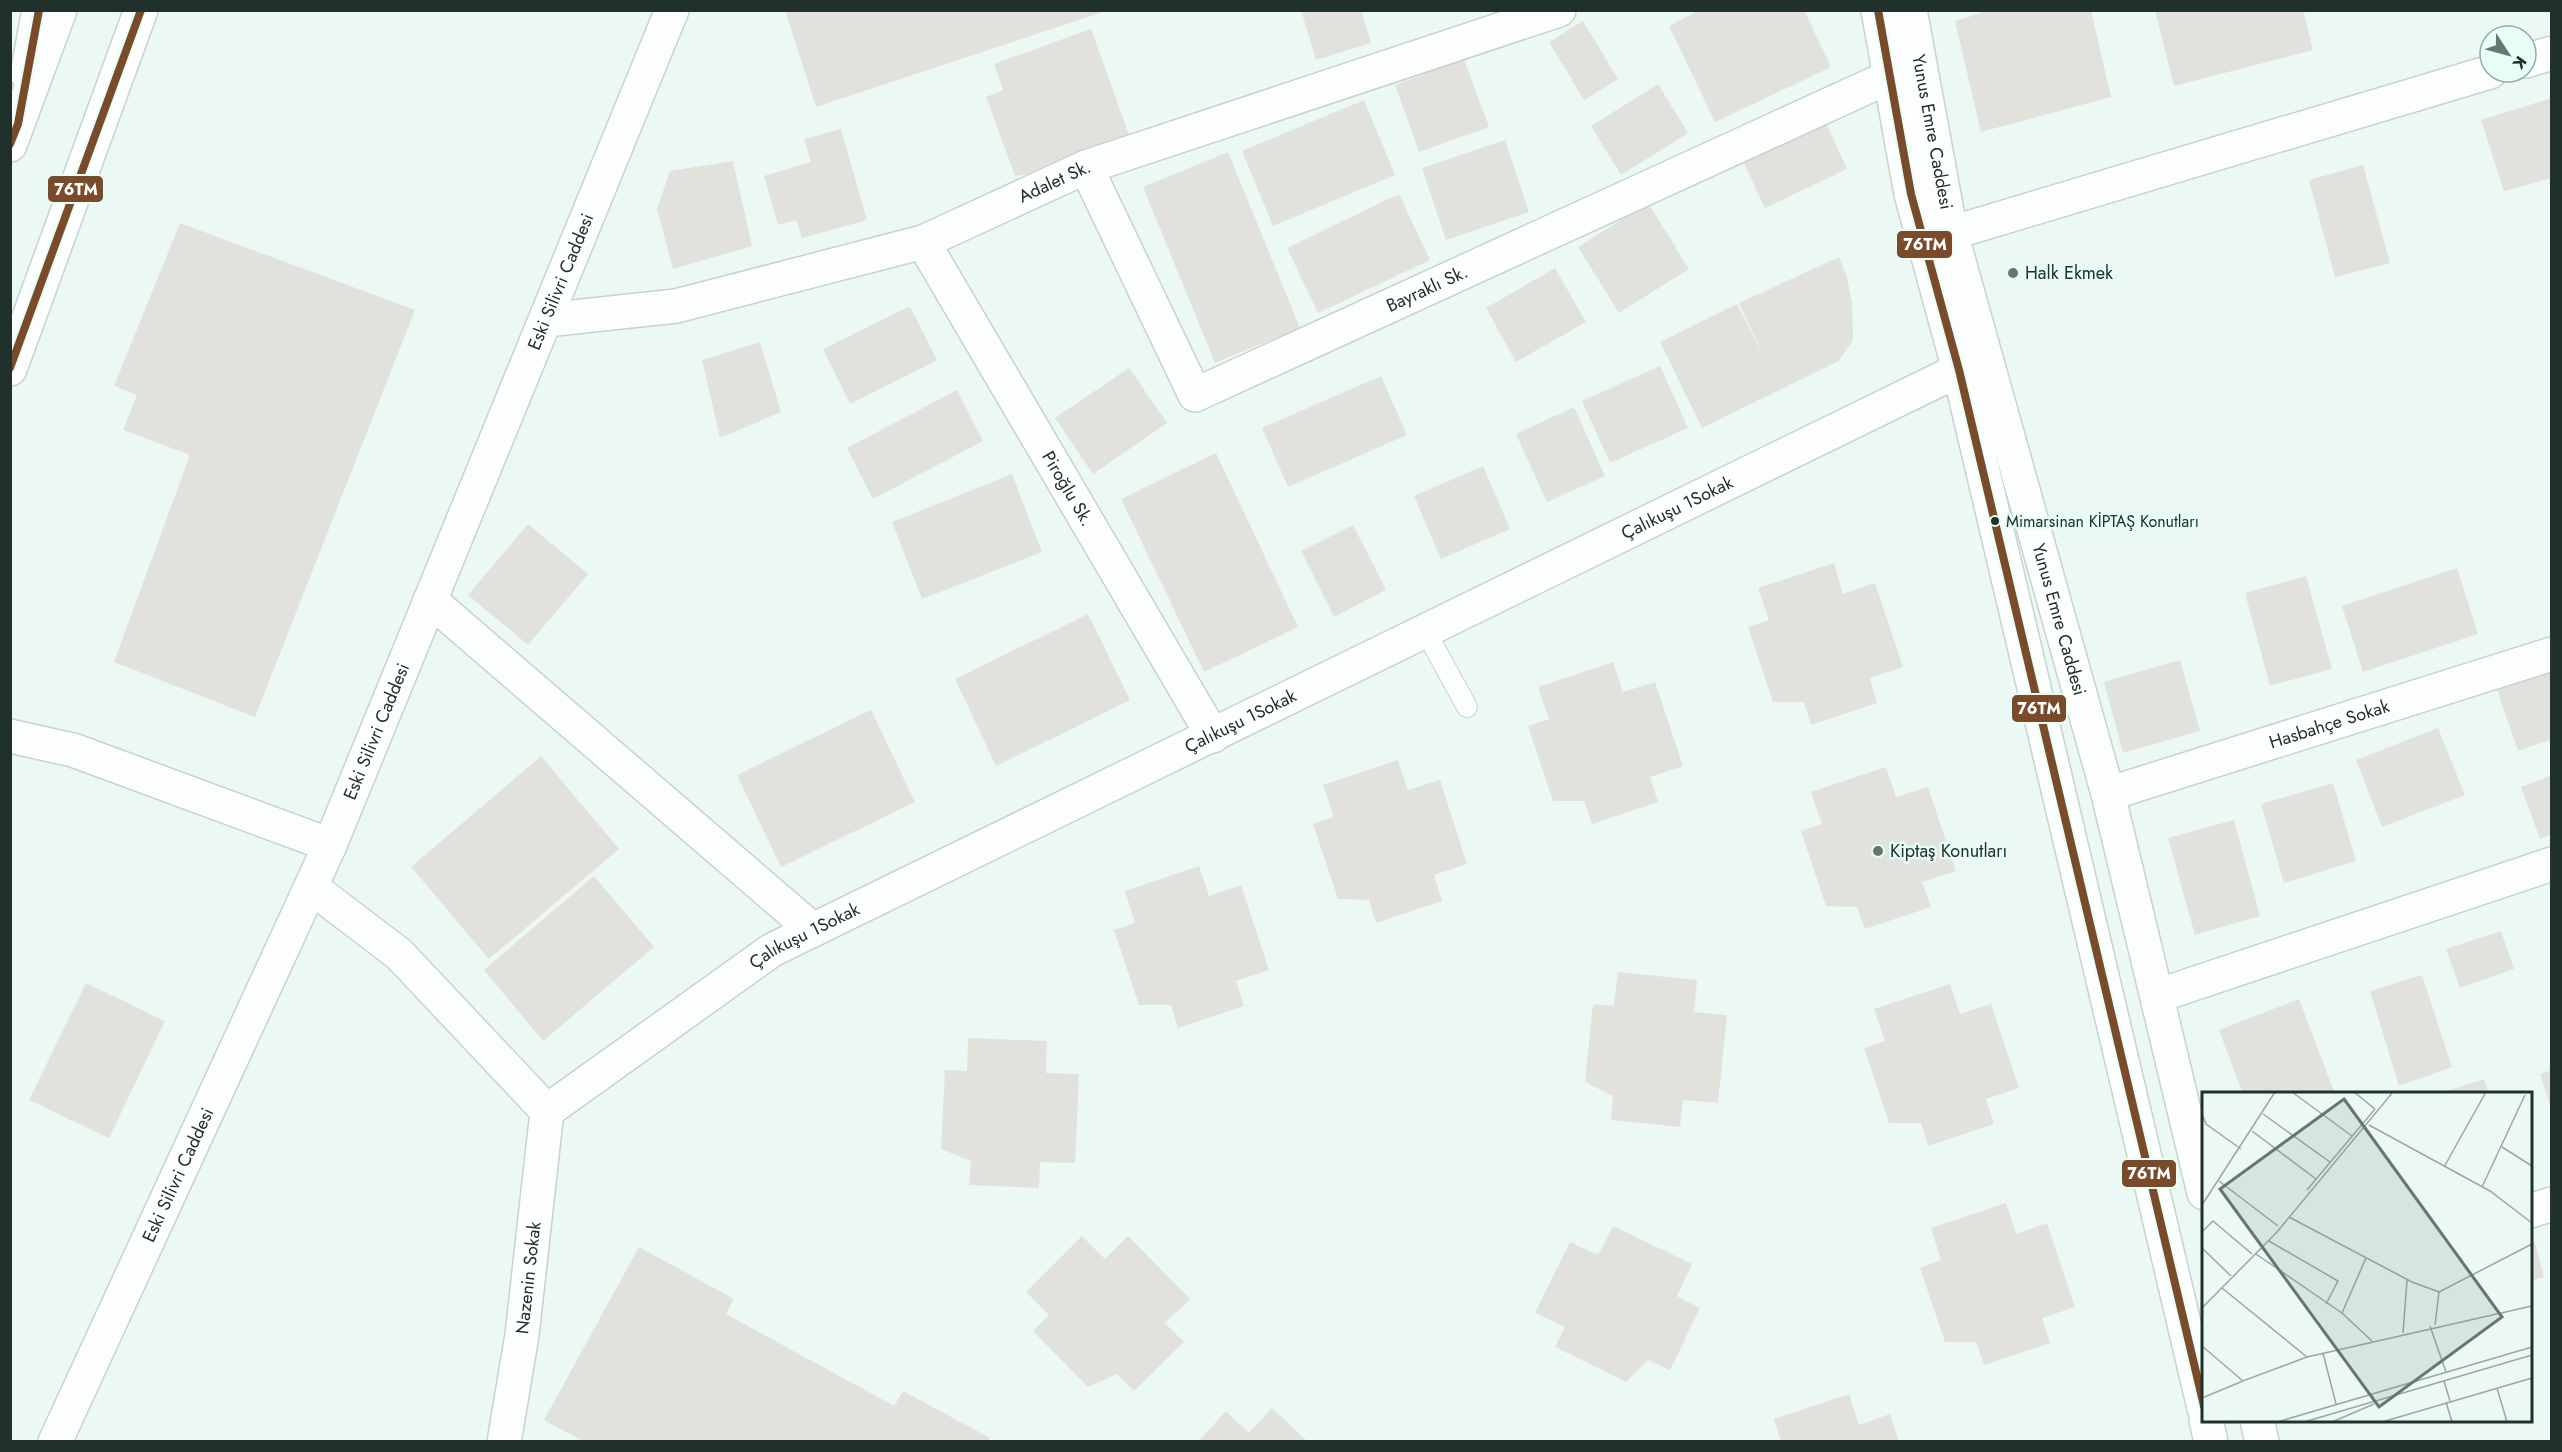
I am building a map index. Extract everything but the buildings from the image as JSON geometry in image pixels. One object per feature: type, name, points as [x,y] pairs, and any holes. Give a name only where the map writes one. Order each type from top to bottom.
[{"type":"main road","points":[[14,135],[39,10]]},
{"type":"main road","points":[[14,135],[60,10]]},
{"type":"main road","points":[[10,369],[141,10]]},
{"type":"main road","name":"Eski Silivri Caddesi","points":[[55,1442],[330,845],[672,10]]},
{"type":"main road","name":"Adalet Sk.","points":[[546,320],[676,306],[923,242],[1086,168],[1559,10]]},
{"type":"main road","points":[[1878,10],[1911,194],[1959,370],[2202,1400]]},
{"type":"main road","name":"Yunus Emre Caddesi","points":[[1910,10],[1951,233],[2108,794],[2202,1184]]},
{"type":"main road","points":[[1951,233],[2478,76]]},
{"type":"main road","name":"Bayraklı Sk.","points":[[1086,168],[1195,394],[1889,77]]},
{"type":"main road","name":"Piroğlu Sk.","points":[[923,242],[1214,736]]},
{"type":"main road","name":"Çalıkuşu 1Sokak","points":[[547,1111],[772,950],[1959,370]]},
{"type":"main road","points":[[430,600],[813,930]]},
{"type":"main road","name":"Hasbahçe Sokak","points":[[2108,794],[2552,654]]},
{"type":"main road","points":[[10,736],[73,750],[330,845]]},
{"type":"main road","points":[[2157,996],[2552,864]]},
{"type":"main road","points":[[311,887],[399,954],[547,1111]]},
{"type":"main road","name":"Nazenin Sokak","points":[[504,1442],[522,1335],[547,1111]]},
{"type":"main road","points":[[2532,1210],[2552,1204]]},
{"type":"main road","points":[[2206,1422],[2211,1442]]},
{"type":"main road","points":[[2257,1422],[2262,1442]]},
{"type":"lane","points":[[1426,632],[1467,707]]},
{"type":"transit line","name":"76TM","points":[[10,144],[18,124],[39,10]]},
{"type":"transit line","name":"76TM","points":[[10,368],[141,10]]},
{"type":"transit line","name":"76TM","points":[[1878,10],[1911,194],[1959,370],[2202,1398]]},
{"type":"place","name":"Halk Ekmek","points":[[2013,273]]},
{"type":"place","name":"Mimarsinan KİPTAŞ Konutları","points":[[1995,521]]},
{"type":"place","name":"Kiptaş Konutları","points":[[1878,851]]}]
